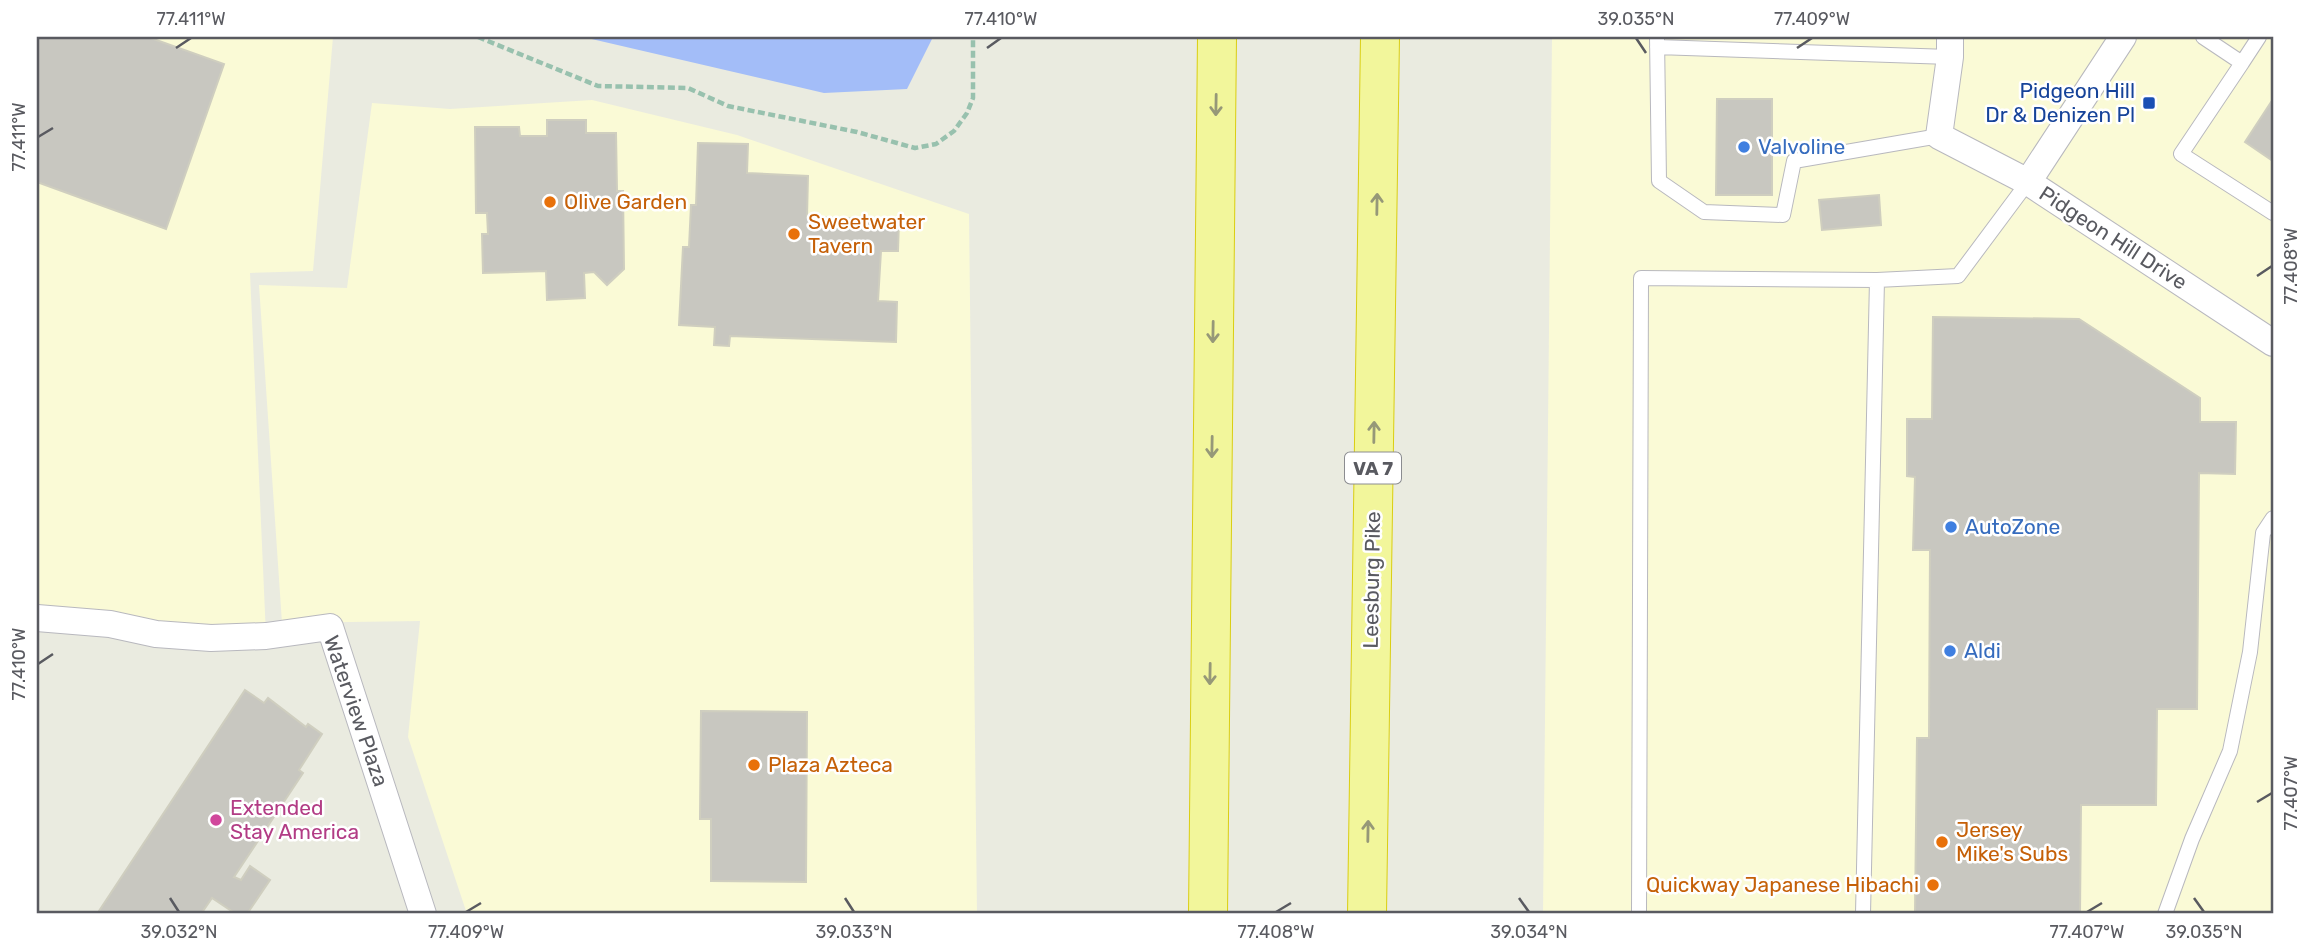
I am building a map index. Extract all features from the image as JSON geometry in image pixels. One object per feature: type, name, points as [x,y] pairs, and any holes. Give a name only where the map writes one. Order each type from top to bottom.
[{"type":"highway","points":[[1207,912],[1217,37]]},
{"type":"highway","name":"Leesburg Pike","points":[[1368,909],[1380,37]]},
{"type":"street","name":"Pidgeon Hill Drive","points":[[2123,37],[2028,182],[2273,343]]},
{"type":"street","points":[[1950,47],[1939,136],[2028,182]]},
{"type":"street","name":"Waterview Plaza","points":[[37,618],[110,624],[156,634],[211,638],[265,636],[330,627],[423,914]]},
{"type":"lane","points":[[2203,37],[2242,63]]},
{"type":"lane","points":[[2259,37],[2181,154],[2273,214]]},
{"type":"lane","points":[[1939,136],[1794,161],[1783,215],[1704,212],[1659,181],[1657,42],[1950,47]]},
{"type":"lane","points":[[1639,914],[1641,278],[1877,280],[1958,275],[2028,182]]},
{"type":"lane","points":[[1863,914],[1877,280]]},
{"type":"lane","points":[[2165,914],[2192,839],[2230,751],[2250,652],[2263,533],[2273,517]]},
{"type":"path","points":[[478,37],[598,86],[688,88],[728,106],[857,132],[915,148],[936,144],[954,131],[967,113],[973,97],[973,37]]},
{"type":"shaded area","points":[[37,37],[333,37],[313,271],[250,273],[266,636],[37,618]]},
{"type":"shaded area","points":[[1552,37],[2273,37],[2273,914],[1543,914]]},
{"type":"shaded area","points":[[592,100],[737,135],[969,214],[977,914],[467,914],[408,737],[420,621],[282,623],[259,285],[347,288],[372,103],[450,109]]},
{"type":"water","points":[[583,37],[933,37],[907,89],[824,93]]},
{"type":"building","points":[[37,37],[148,37],[224,64],[166,229],[37,182]]},
{"type":"building","name":"Valvoline","points":[[1717,99],[1772,99],[1772,195],[1716,195]]},
{"type":"building","points":[[2273,99],[2273,161],[2245,142]]},
{"type":"building","name":"Olive Garden","points":[[547,120],[586,120],[586,133],[616,133],[617,191],[623,191],[624,269],[607,285],[594,272],[584,273],[585,298],[547,300],[546,271],[483,273],[482,234],[488,234],[487,213],[476,213],[475,127],[519,127],[520,136],[547,136]]},
{"type":"building","name":"Sweetwater Tavern","points":[[698,143],[748,144],[747,173],[808,176],[807,217],[899,220],[898,251],[881,251],[878,301],[897,302],[896,342],[730,336],[729,346],[714,345],[715,327],[679,325],[683,247],[689,247],[691,205],[696,205]]},
{"type":"building","points":[[1879,195],[1881,225],[1822,230],[1819,200]]},
{"type":"building","points":[[1933,317],[2079,319],[2200,398],[2200,422],[2236,422],[2235,474],[2199,473],[2197,709],[2157,709],[2156,805],[2081,805],[2080,914],[1915,914],[1917,738],[1929,738],[1930,550],[1913,550],[1915,477],[1907,476],[1907,419],[1932,419]]},
{"type":"building","name":"Extended Stay America","points":[[245,690],[264,703],[268,698],[306,727],[308,724],[322,734],[299,770],[303,773],[234,877],[241,880],[250,866],[270,880],[247,914],[236,914],[212,898],[201,914],[97,914]]},
{"type":"building","name":"Plaza Azteca","points":[[701,711],[807,712],[806,882],[711,881],[711,819],[700,819]]},
{"type":"place","name":"Pidgeon Hill Dr & Denizen Pl","points":[[2149,103]]},
{"type":"place","name":"Valvoline","points":[[1744,147]]},
{"type":"place","name":"Olive Garden","points":[[550,202]]},
{"type":"place","name":"Sweetwater Tavern","points":[[794,234]]},
{"type":"place","name":"AutoZone","points":[[1951,527]]},
{"type":"place","name":"Aldi","points":[[1950,651]]},
{"type":"place","name":"Plaza Azteca","points":[[754,765]]},
{"type":"place","name":"Extended Stay America","points":[[216,820]]},
{"type":"place","name":"Jersey Mike's Subs","points":[[1942,842]]},
{"type":"place","name":"Quickway Japanese Hibachi","points":[[1933,885]]}]
